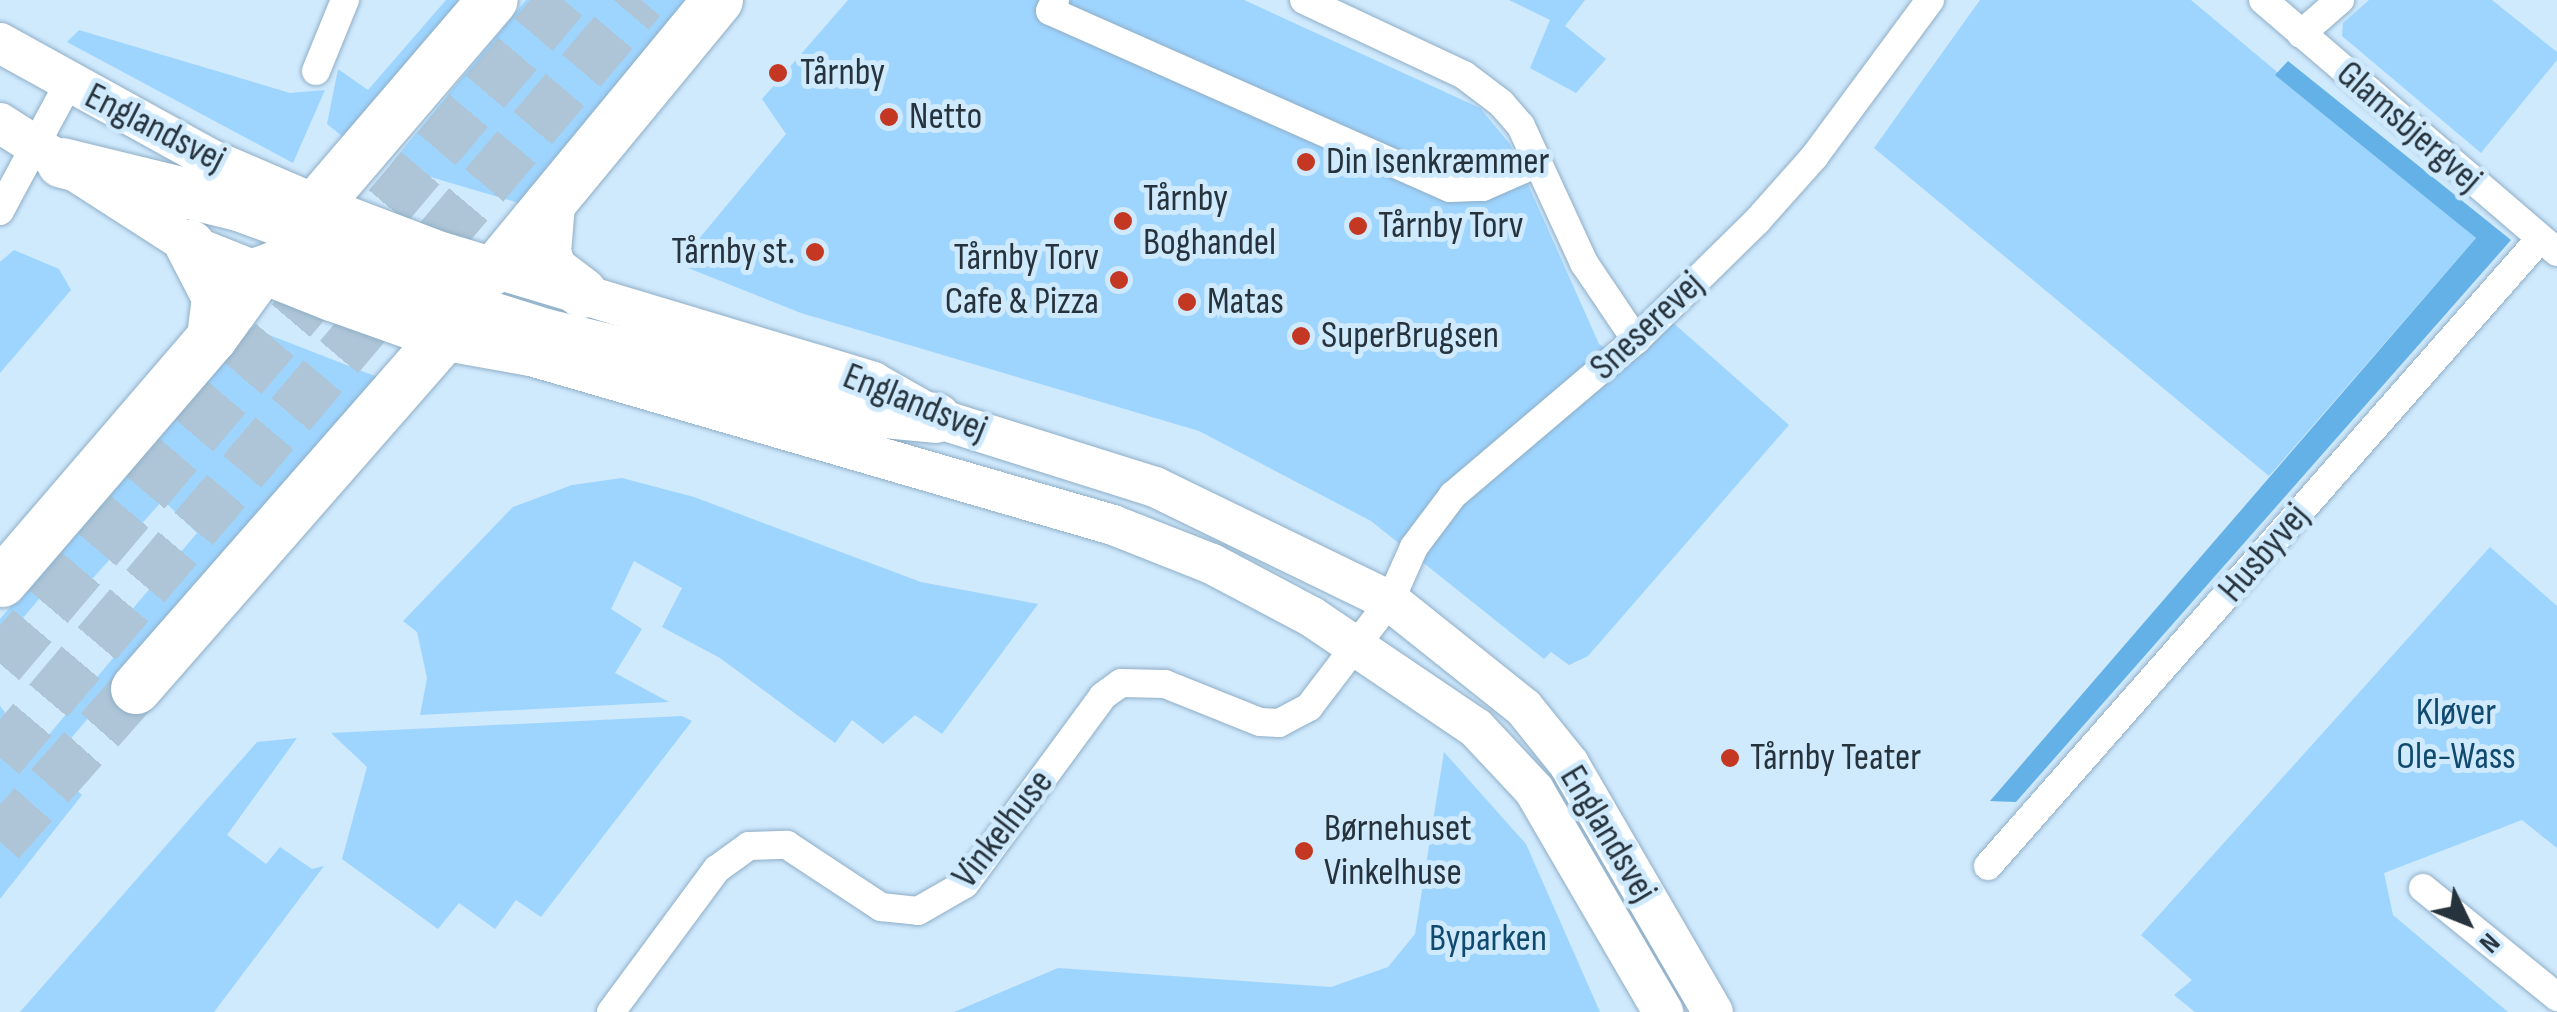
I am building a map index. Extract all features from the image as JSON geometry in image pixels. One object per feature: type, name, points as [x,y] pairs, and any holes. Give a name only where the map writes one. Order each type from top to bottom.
[{"type":"highway","points":[[2,582],[212,338],[260,272],[318,250],[493,0]]},
{"type":"highway","points":[[136,689],[445,295],[498,266],[718,0]]},
{"type":"highway","points":[[49,155],[239,206],[318,250],[445,295],[865,411],[936,418]]},
{"type":"highway","points":[[550,204],[546,254],[552,270],[582,293]]},
{"type":"highway","points":[[190,245],[217,297],[212,338]]},
{"type":"street","points":[[316,70],[346,0]]},
{"type":"street","points":[[1304,0],[1464,75],[1512,114],[1584,263],[1636,340]]},
{"type":"street","name":"Sneserevej","points":[[1360,644],[1390,600],[1414,547],[1453,496],[1636,340],[1814,156],[1930,0]]},
{"type":"street","name":"Glamsbjergvej","points":[[2263,0],[2548,246]]},
{"type":"street","points":[[2300,34],[2340,0]]},
{"type":"street","points":[[1053,5],[1450,188],[1483,188],[1538,163]]},
{"type":"street","name":"Englandsvej","points":[[0,43],[208,158],[318,250]]},
{"type":"street","points":[[0,211],[49,155],[68,84]]},
{"type":"street","name":"Englandsvej","points":[[0,123],[190,245],[260,272]]},
{"type":"street","name":"Husbyvej","points":[[1988,866],[2548,246]]},
{"type":"street","name":"Englandsvej","points":[[498,266],[873,382],[936,418],[1155,487],[1390,600],[1524,708],[1570,764],[1713,1012]]},
{"type":"street","name":"Englandsvej","points":[[445,295],[531,356],[1113,525],[1212,564],[1360,644],[1476,728],[1534,790],[1663,1012]]},
{"type":"street","name":"Vinkelhuse","points":[[610,1012],[718,869],[748,846],[787,845],[881,907],[936,906],[965,884],[1103,696],[1121,683],[1165,684],[1260,722],[1279,722],[1309,707],[1360,644]]},
{"type":"street","points":[[2423,888],[2557,997]]},
{"type":"green space","points":[[446,0],[465,0],[347,140],[327,124],[338,69],[368,90]]},
{"type":"green space","points":[[526,0],[693,0],[522,204],[390,165]]},
{"type":"green space","points":[[848,0],[1244,0],[1480,108],[1510,144],[1599,344],[1615,356],[1662,313],[1789,425],[1588,656],[1569,665],[1551,652],[1544,659],[1371,521],[1199,431],[801,313],[678,264],[786,134],[762,99]]},
{"type":"green space","points":[[1509,0],[1585,0],[1565,26],[1606,59],[1576,93],[1530,68],[1550,20]]},
{"type":"green space","points":[[1980,0],[2191,0],[2476,238],[2269,476],[1874,148]]},
{"type":"green space","points":[[2369,0],[2492,0],[2557,52],[2557,60],[2481,153],[2342,36],[2343,23]]},
{"type":"green space","points":[[79,30],[290,93],[325,90],[293,163],[67,42]]},
{"type":"green space","points":[[14,250],[59,269],[71,290],[0,373],[0,262]]},
{"type":"green space","points":[[249,327],[380,378],[48,765],[82,795],[0,899],[0,706],[14,724],[13,752],[26,762],[124,645],[124,619],[197,533],[163,500],[76,597],[39,599],[0,645],[0,619]]},
{"type":"green space","points":[[622,478],[694,497],[921,582],[1038,604],[942,734],[915,715],[883,744],[852,720],[835,743],[720,658],[662,627],[682,588],[634,561],[611,609],[642,629],[615,673],[669,702],[420,715],[427,678],[417,632],[403,621],[513,507],[572,485]]},
{"type":"green space","name":"Kløver Ole-Wass","points":[[2490,547],[2557,606],[2557,848],[2522,820],[2384,873],[2393,915],[2508,1012],[2195,1012],[2174,995],[2192,980],[2141,935]]},
{"type":"green space","points":[[682,716],[692,721],[541,917],[516,900],[495,929],[459,903],[438,929],[342,859],[367,767],[331,733]]},
{"type":"green space","points":[[297,738],[227,835],[266,864],[280,847],[312,869],[324,866],[214,1012],[20,1012],[257,742]]},
{"type":"green space","name":"Byparken","points":[[1444,752],[1526,844],[1600,1012],[954,1012],[1058,968],[1331,987],[1388,967],[1415,934]]},
{"type":"shaded area","points":[[2288,61],[2511,240],[2016,802],[1990,801],[2476,238],[2275,75]]},
{"type":"tunnel","points":[[0,664],[563,0]]},
{"type":"tunnel","points":[[0,758],[641,0]]},
{"type":"tunnel","points":[[0,842],[136,689]]},
{"type":"place","name":"Tårnby","points":[[778,73]]},
{"type":"place","name":"Netto","points":[[889,117]]},
{"type":"place","name":"Din Isenkræmmer","points":[[1306,162]]},
{"type":"place","name":"Tårnby Boghandel","points":[[1123,221]]},
{"type":"place","name":"Tårnby Torv","points":[[1358,226]]},
{"type":"place","name":"Tårnby st.","points":[[815,252]]},
{"type":"place","name":"Tårnby Torv Cafe & Pizza","points":[[1119,280]]},
{"type":"place","name":"Matas","points":[[1187,302]]},
{"type":"place","name":"SuperBrugsen","points":[[1301,336]]},
{"type":"place","name":"Tårnby Teater","points":[[1730,758]]},
{"type":"place","name":"Børnehuset Vinkelhuse","points":[[1304,851]]}]
